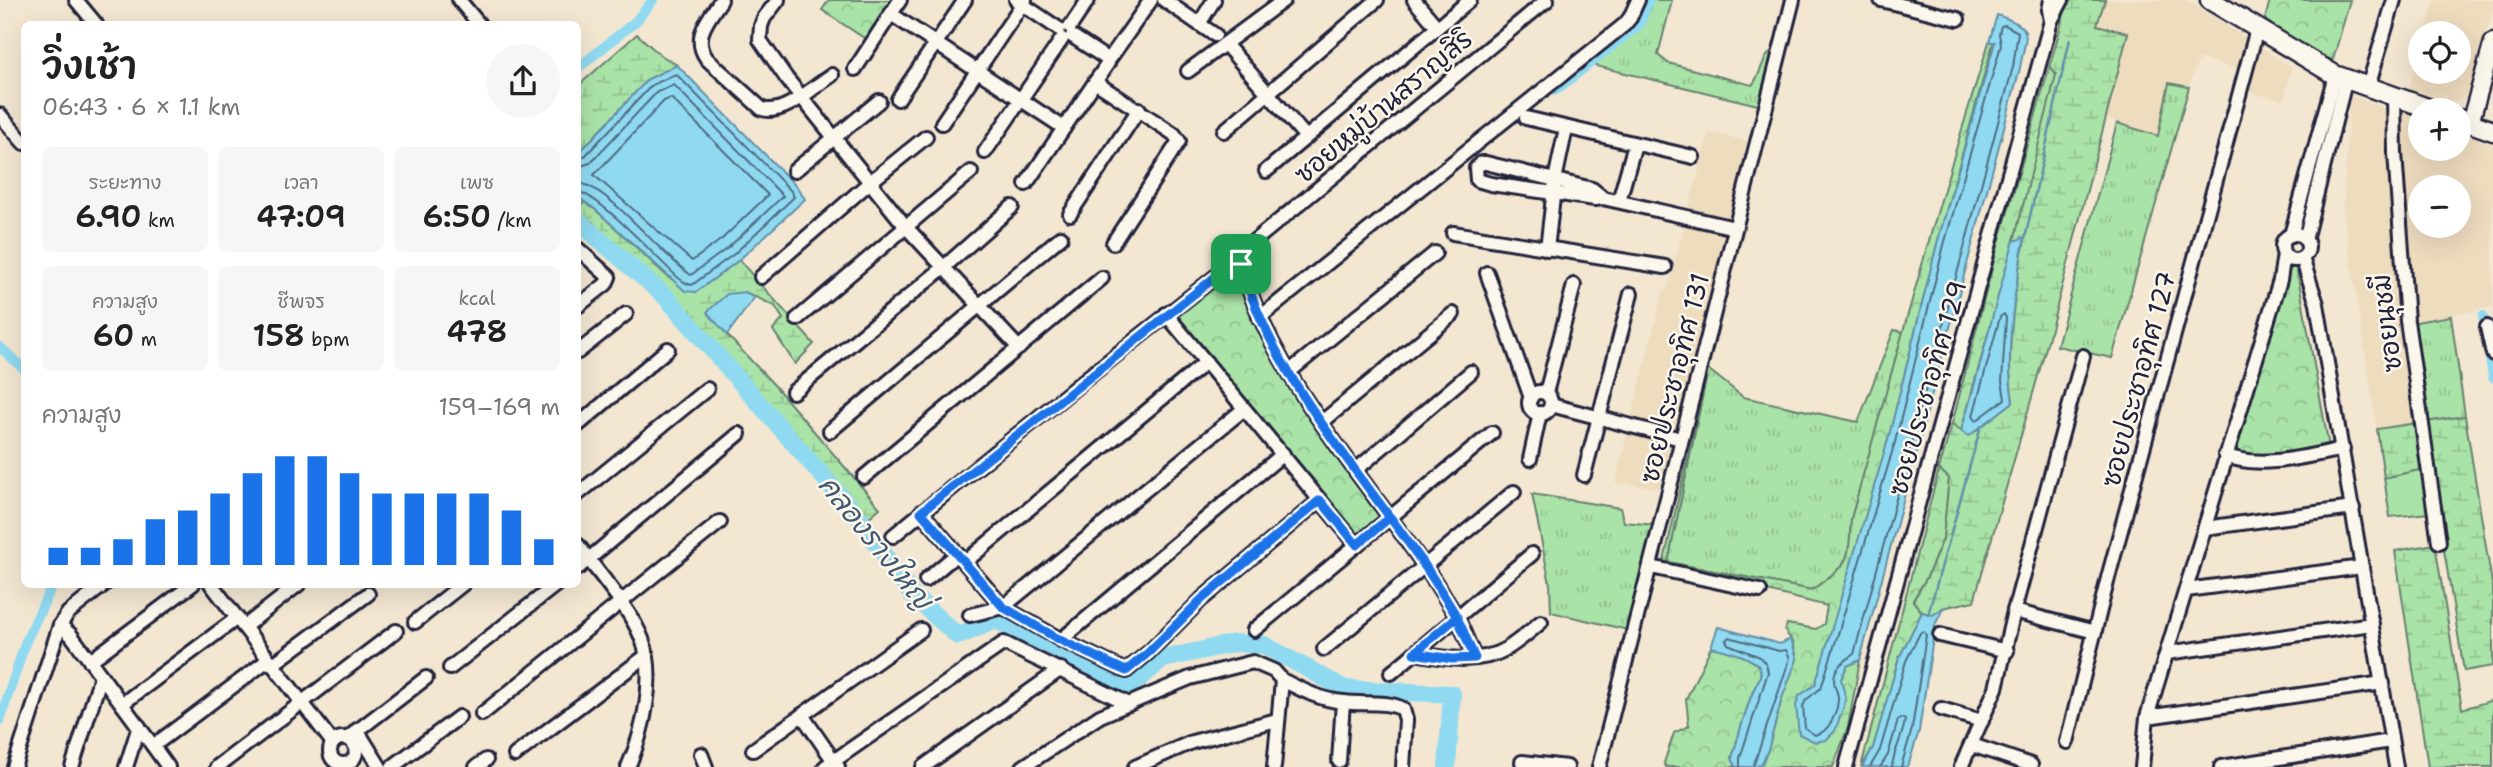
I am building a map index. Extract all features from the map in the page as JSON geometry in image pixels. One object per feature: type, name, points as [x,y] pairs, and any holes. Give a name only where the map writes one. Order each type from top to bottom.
[{"type":"main road","points":[[2218,2],[2257,29],[2341,76],[2408,102]]},
{"type":"main road","points":[[2471,123],[2493,131]]},
{"type":"street","points":[[75,0],[93,21]]},
{"type":"street","points":[[459,0],[476,21]]},
{"type":"street","points":[[721,0],[700,36],[701,50],[707,59],[762,109],[771,112],[782,109],[832,75]]},
{"type":"street","points":[[778,0],[764,18],[760,40],[800,96],[869,183],[1018,348]]},
{"type":"street","points":[[855,69],[900,0]]},
{"type":"street","points":[[898,99],[965,0]]},
{"type":"street","points":[[985,152],[1088,0]]},
{"type":"street","points":[[1026,184],[1151,0]]},
{"type":"street","points":[[1164,0],[1215,35]]},
{"type":"street","points":[[1199,23],[1214,0]]},
{"type":"street","points":[[1188,71],[1284,0]]},
{"type":"street","points":[[1224,131],[1377,0]]},
{"type":"street","points":[[1414,0],[1437,27]]},
{"type":"street","points":[[1266,171],[1469,0]]},
{"type":"street","name":"ซอยหมู่บ้านสราญสิริ","points":[[893,536],[1166,314],[1237,263],[1230,255],[1233,247],[1240,244],[1248,247],[1547,0]]},
{"type":"street","name":"ซอยประชาอุทิศ 131","points":[[1599,767],[1793,0]]},
{"type":"street","points":[[1881,0],[1958,19]]},
{"type":"street","name":"ซอยประชาอุทิศ 129","points":[[2051,0],[2051,21]]},
{"type":"street","name":"ซอยประชาอุทิศ 129","points":[[1846,767],[2051,21],[2062,0]]},
{"type":"street","points":[[2368,87],[2394,0]]},
{"type":"street","points":[[942,123],[1021,1],[1108,61]]},
{"type":"street","points":[[1259,318],[1624,25],[1630,18],[1635,1]]},
{"type":"street","points":[[891,14],[1064,128]]},
{"type":"street","name":"ซอยประชาอุทิศ 127","points":[[2067,742],[2191,267],[2257,29]]},
{"type":"street","points":[[2471,102],[2493,43]]},
{"type":"street","points":[[1225,44],[1306,137]]},
{"type":"street","points":[[2141,767],[2147,717],[2280,279],[2283,243],[2291,235],[2341,76]]},
{"type":"street","points":[[2341,76],[2305,240],[2307,248],[2302,258],[2317,304],[2396,767]]},
{"type":"street","points":[[1095,82],[1174,134],[1178,141],[1178,145],[1113,243]]},
{"type":"street","name":"ซอยนุชมี","points":[[2394,97],[2395,153],[2407,321],[2439,542]]},
{"type":"street","points":[[794,171],[879,101]]},
{"type":"street","points":[[1070,214],[1139,110]]},
{"type":"street","points":[[0,116],[21,140]]},
{"type":"street","points":[[1527,118],[1693,157]]},
{"type":"street","points":[[1547,249],[1566,128]]},
{"type":"street","points":[[761,277],[869,183],[926,138]]},
{"type":"street","points":[[1619,201],[1635,144]]},
{"type":"street","points":[[1555,187],[1486,163],[1481,163],[1476,168],[1479,181],[1555,187],[1592,189],[1603,198],[1735,228]]},
{"type":"street","points":[[797,319],[971,172]]},
{"type":"street","points":[[793,392],[1012,207]]},
{"type":"street","points":[[1453,233],[1665,267]]},
{"type":"street","points":[[2291,235],[2299,235],[2305,240]]},
{"type":"street","points":[[830,431],[1060,237]]},
{"type":"street","points":[[581,252],[609,277],[606,284],[581,304]]},
{"type":"street","points":[[1289,372],[1435,253]]},
{"type":"street","points":[[2284,254],[2290,259],[2302,258]]},
{"type":"street","points":[[1237,263],[1259,318],[1289,372],[1424,564],[1457,617],[1475,658]]},
{"type":"street","points":[[1487,273],[1531,398],[1536,393],[1546,404],[1681,439]]},
{"type":"street","points":[[864,477],[1102,278]]},
{"type":"street","points":[[1530,459],[1574,285]]},
{"type":"street","points":[[1584,475],[1631,294]]},
{"type":"street","points":[[581,350],[626,314]]},
{"type":"street","points":[[1166,314],[1357,545]]},
{"type":"street","points":[[1322,422],[1453,314]]},
{"type":"street","points":[[2487,327],[2493,354]]},
{"type":"street","points":[[581,422],[668,349]]},
{"type":"street","points":[[1961,767],[1996,688],[2007,651],[2014,611],[2083,356]]},
{"type":"street","points":[[926,580],[961,558],[1206,362]]},
{"type":"street","points":[[1356,470],[1471,372]]},
{"type":"street","points":[[581,492],[707,389]]},
{"type":"street","points":[[970,615],[1003,607],[1244,409]]},
{"type":"street","points":[[1254,630],[1492,433]]},
{"type":"street","points":[[581,566],[739,434]]},
{"type":"street","points":[[2225,456],[2237,461],[2257,462],[2343,449]]},
{"type":"street","points":[[1060,640],[1283,454]]},
{"type":"street","points":[[1324,649],[1514,492]]},
{"type":"street","points":[[921,512],[1003,607],[1060,640],[1116,668],[1129,671],[1202,599],[1320,500]]},
{"type":"street","points":[[2205,528],[2353,508]]},
{"type":"street","points":[[482,714],[720,522]]},
{"type":"street","points":[[581,549],[644,642],[648,674],[642,729],[628,767]]},
{"type":"street","points":[[1391,673],[1532,554]]},
{"type":"street","points":[[1651,567],[1760,591]]},
{"type":"street","points":[[2186,590],[2362,567]]},
{"type":"street","points":[[14,767],[60,625],[68,613],[100,588]]},
{"type":"street","points":[[90,661],[188,588]]},
{"type":"street","points":[[217,588],[240,623],[333,743]]},
{"type":"street","points":[[122,704],[293,588]]},
{"type":"street","points":[[415,622],[458,588]]},
{"type":"street","points":[[450,668],[552,588]]},
{"type":"street","points":[[153,746],[368,594]]},
{"type":"street","points":[[2014,611],[2095,632]]},
{"type":"street","points":[[1414,653],[1452,659],[1488,657],[1508,649],[1541,622]]},
{"type":"street","points":[[2167,653],[2372,624]]},
{"type":"street","points":[[60,625],[168,767]]},
{"type":"street","points":[[753,750],[922,630]]},
{"type":"street","points":[[218,767],[396,631]]},
{"type":"street","points":[[1940,635],[2007,651]]},
{"type":"street","points":[[802,715],[832,765],[1000,645],[1007,643],[1129,704]]},
{"type":"street","points":[[515,755],[646,656]]},
{"type":"street","points":[[1023,767],[1091,721],[1173,684],[1247,662],[1265,665],[1278,673],[1282,680],[1307,692],[1343,702],[1394,705],[1403,709],[1406,720],[1403,767]]},
{"type":"street","points":[[923,767],[1061,669]]},
{"type":"street","points":[[72,767],[101,676]]},
{"type":"street","points":[[352,734],[358,761],[336,764],[330,754],[333,743],[352,734],[426,678]]},
{"type":"street","points":[[1275,767],[1282,680]]},
{"type":"street","points":[[2147,717],[2383,683]]},
{"type":"street","points":[[1339,761],[1343,702]]},
{"type":"street","points":[[1941,709],[1982,721]]},
{"type":"street","points":[[392,767],[459,718]]},
{"type":"street","points":[[1135,767],[1192,742],[1277,720]]},
{"type":"street","points":[[126,767],[139,726]]},
{"type":"street","points":[[352,734],[380,767]]},
{"type":"street","points":[[2221,767],[2391,741]]},
{"type":"street","points":[[1972,745],[2031,765]]},
{"type":"street","points":[[701,754],[706,767]]},
{"type":"street","points":[[1522,762],[1567,767]]},
{"type":"shaded area","points":[[2105,0],[2186,0],[2292,67],[2284,100],[2248,92],[2240,70],[2199,58],[2189,87],[2169,83],[2158,137],[2106,118],[2128,33],[2097,25]]},
{"type":"shaded area","points":[[2435,0],[2493,0],[2493,9],[2471,90],[2463,98],[2433,98],[2409,89],[2410,84],[2471,84],[2471,21],[2429,21]]},
{"type":"shaded area","points":[[2350,96],[2408,115],[2408,161],[2471,161],[2471,137],[2493,145],[2493,307],[2410,323],[2426,422],[2377,429],[2343,210]]},
{"type":"shaded area","points":[[1709,132],[1752,143],[1662,488],[1615,483],[1663,291],[1667,291]]},
{"type":"green space","points":[[829,0],[894,0],[867,40],[822,10]]},
{"type":"green space","points":[[1653,0],[1672,0],[1658,55],[1668,63],[1752,85],[1766,56],[1774,49],[1777,55],[1762,106],[1592,65],[1641,27]]},
{"type":"green space","points":[[2068,0],[2105,0],[2097,25],[2128,33],[2047,344],[1974,601],[1943,608],[1933,615],[1922,612],[1913,601],[1927,577],[1943,539],[1949,478],[1939,469],[1952,424],[1969,436],[2013,402],[2011,341],[2025,238],[2014,241],[2056,75],[2050,65]]},
{"type":"green space","points":[[2270,0],[2350,0],[2333,60],[2294,44],[2270,27],[2265,19]]},
{"type":"green space","points":[[637,34],[659,54],[677,65],[648,79],[581,151],[581,83]]},
{"type":"green space","points":[[1994,40],[1937,244],[1888,440],[1831,633],[1815,685],[1799,696],[1841,679],[1847,666],[1860,660],[1848,727],[1833,767],[1756,767],[1762,763],[1768,750],[1782,698],[1797,659],[1793,642],[1785,631],[1787,624],[1816,629],[1824,624],[1827,606],[1663,565],[1708,369],[1668,562],[1812,590],[1840,568],[1847,555],[1851,519],[1918,280],[1989,42]]},
{"type":"green space","points":[[2050,65],[2056,75],[2038,154],[1961,431],[1952,424],[1996,253]]},
{"type":"green space","points":[[2169,83],[2189,87],[2112,358],[2057,346],[2117,123],[2158,136]]},
{"type":"green space","points":[[584,202],[596,210],[668,277],[696,292],[739,260],[814,344],[795,364],[773,330],[783,319],[775,306],[745,292],[727,335],[775,386],[880,508],[868,518],[715,342],[656,282],[581,215],[581,205]]},
{"type":"green space","points":[[2294,267],[2297,271],[2329,447],[2245,458],[2235,452],[2290,269]]},
{"type":"green space","points":[[1231,271],[1237,272],[1250,308],[1277,365],[1384,516],[1358,537],[1175,318],[1174,313]]},
{"type":"green space","points":[[2451,316],[2465,416],[2426,422],[2410,323]]},
{"type":"green space","points":[[1894,330],[1903,332],[1851,519],[1847,555],[1840,568],[1812,590],[1668,562],[1708,369],[1743,397],[1858,422]]},
{"type":"green space","points":[[2465,416],[2493,590],[2493,666],[2464,671],[2426,422]]},
{"type":"green space","points":[[2417,423],[2424,469],[2384,478],[2377,429]]},
{"type":"green space","points":[[1939,469],[1949,478],[1943,539],[1927,577],[1913,600],[1922,612],[1899,658],[1873,748],[1861,767]]},
{"type":"green space","points":[[2424,469],[2429,513],[2390,517],[2384,478]]},
{"type":"green space","points":[[1532,494],[1620,508],[1624,522],[1655,525],[1628,630],[1551,612],[1550,584]]},
{"type":"green space","points":[[2435,544],[2462,709],[2493,700],[2493,767],[2428,767],[2395,551]]},
{"type":"green space","points":[[1711,647],[1746,657],[1761,671],[1732,758],[1736,767],[1666,767],[1664,763],[1674,733],[1689,726],[1686,699]]},
{"type":"water","points":[[1997,15],[2023,28],[2026,39],[2020,68],[1860,660],[1847,666],[1841,679],[1846,700],[1835,731],[1826,740],[1815,742],[1799,734],[1796,705],[1799,696],[1815,685],[1888,440],[1937,244],[1995,42],[1989,42]]},
{"type":"water","points":[[677,65],[797,187],[805,199],[739,260],[696,292],[685,291],[581,199],[581,151],[648,79]]},
{"type":"water","points":[[2025,237],[2014,298],[2010,341],[2013,402],[1969,436],[1961,431],[2000,288],[2014,241]]},
{"type":"water","points":[[745,292],[754,298],[727,335],[707,312],[727,294]]},
{"type":"water","points":[[1943,608],[1935,625],[1919,731],[1909,763],[1906,767],[1862,767],[1873,748],[1899,658],[1922,612],[1933,615]]},
{"type":"water","points":[[1718,627],[1780,644],[1791,639],[1797,659],[1782,698],[1768,750],[1762,763],[1756,767],[1736,767],[1732,758],[1761,671],[1746,657],[1711,647]]},
{"type":"waterway","points":[[581,66],[636,21],[653,0]]},
{"type":"waterway","points":[[1556,90],[1640,24],[1649,0]]},
{"type":"waterway","points":[[2021,256],[2070,39]]},
{"type":"waterway","name":"คลองรางใหญ่","points":[[581,224],[667,298],[861,520],[911,594],[958,636],[996,620],[1130,686],[1163,659],[1235,643],[1264,645],[1345,689],[1452,694],[1447,767]]},
{"type":"waterway","points":[[2483,316],[2493,377]]},
{"type":"waterway","points":[[0,347],[21,366]]},
{"type":"waterway","points":[[1928,615],[1981,426]]},
{"type":"waterway","points":[[0,720],[26,641],[51,588]]},
{"type":"route","points":[[1241,264],[1234,262],[1166,314],[921,512],[1003,607],[1060,640],[1126,671],[1202,599],[1320,500],[1357,545],[1390,517],[1424,564],[1457,617],[1414,653],[1452,659],[1475,658],[1457,617],[1424,564],[1289,372],[1259,318],[1241,264]]}]
